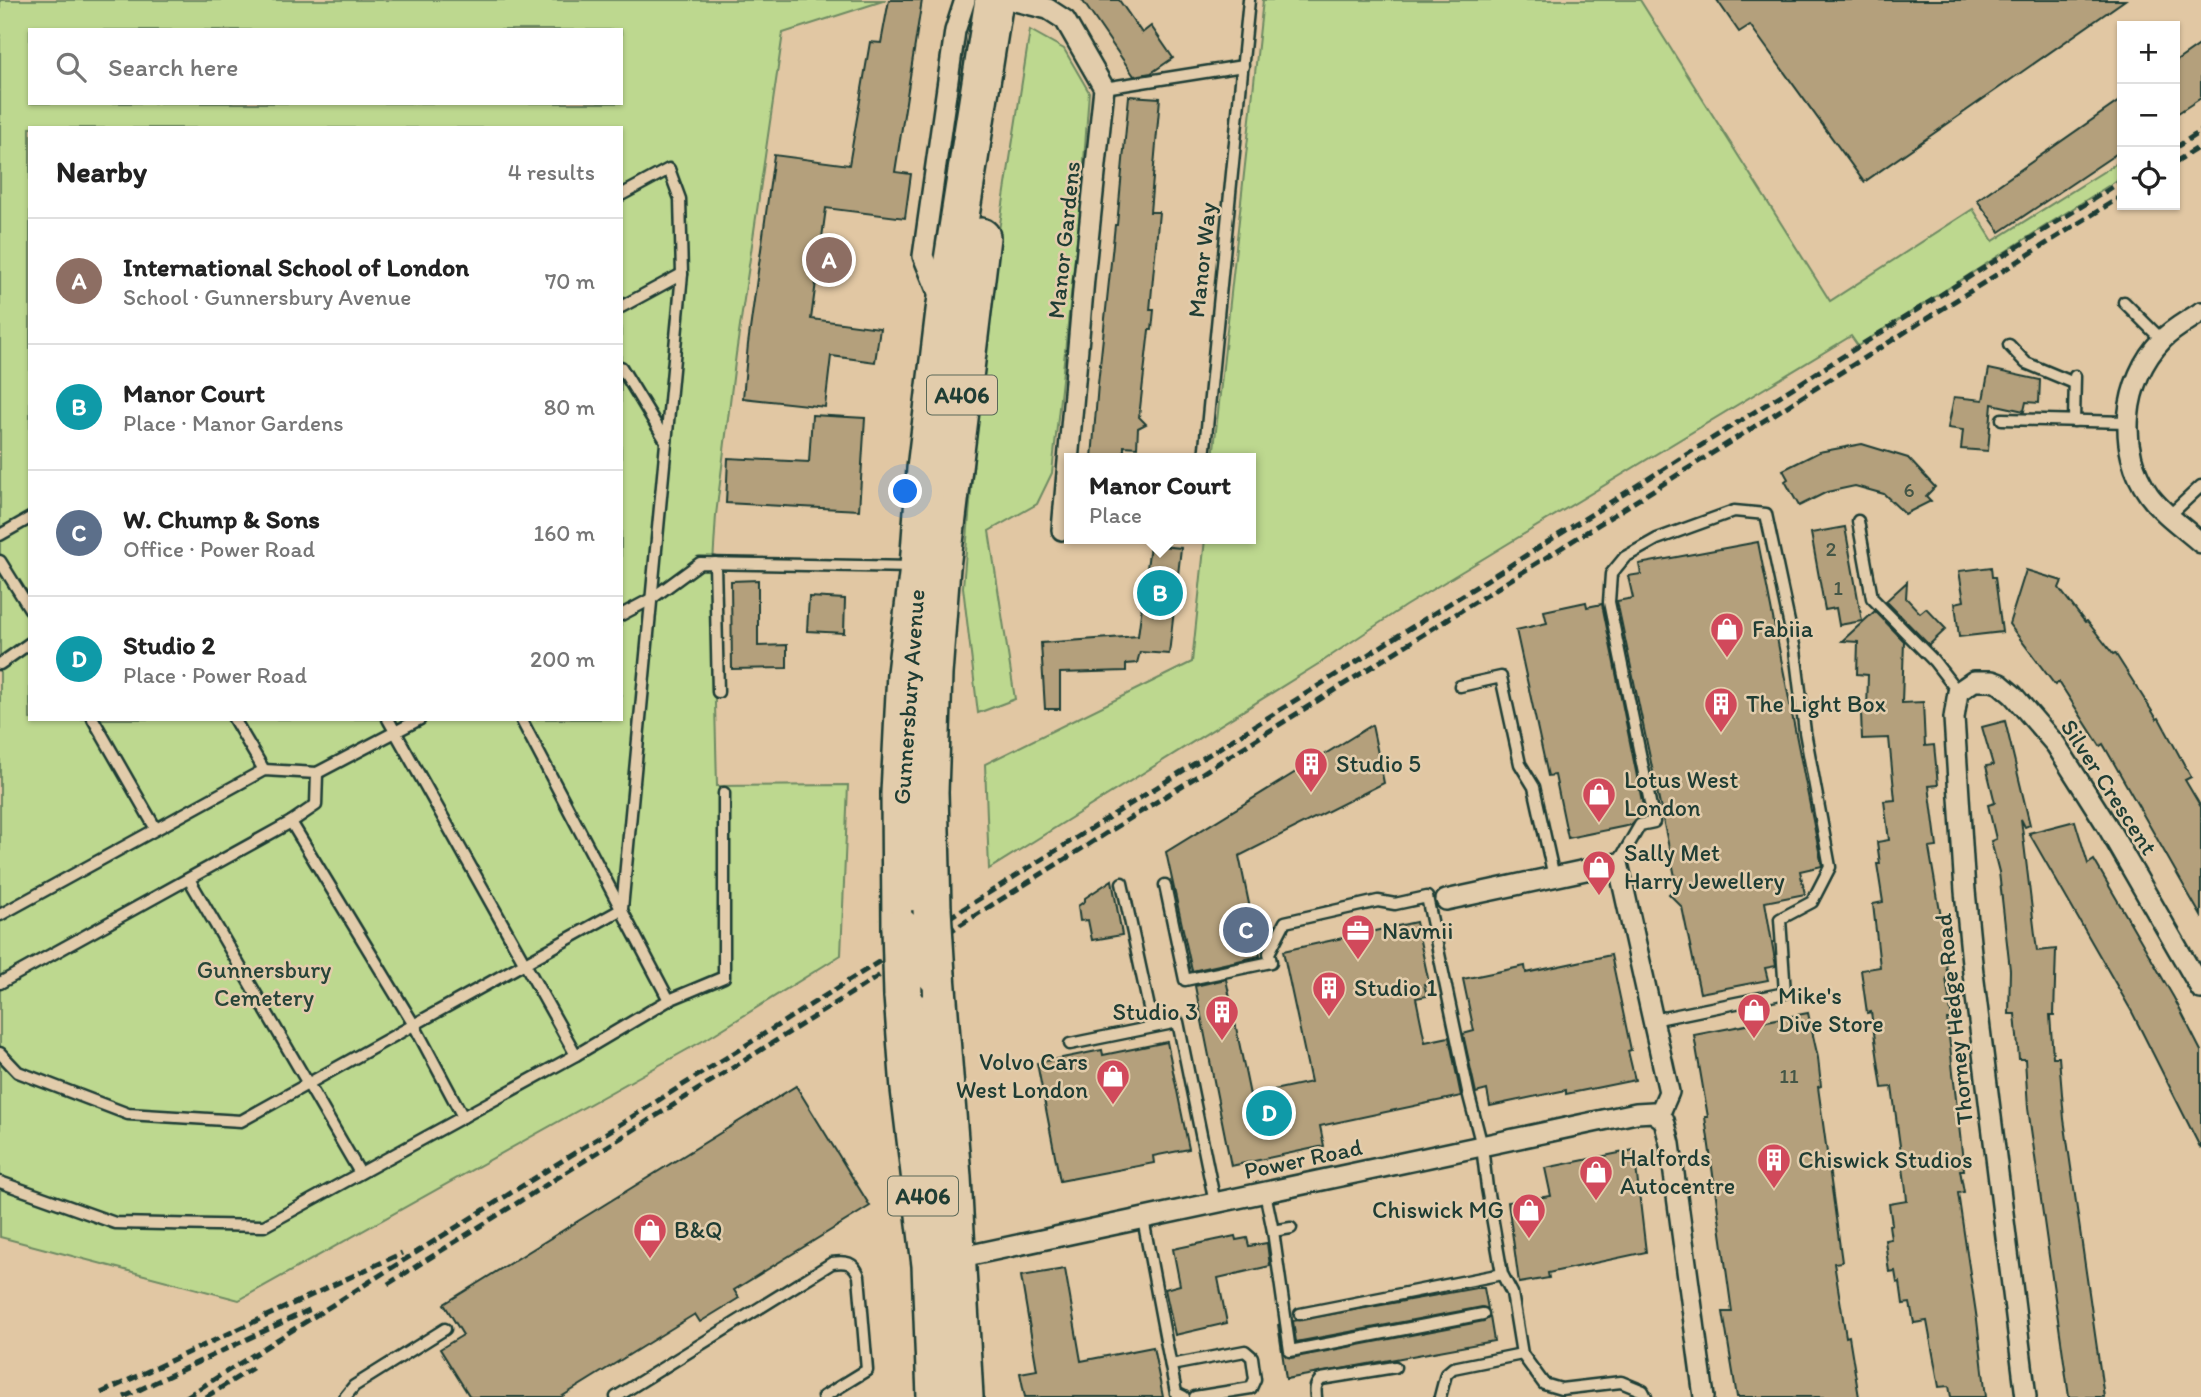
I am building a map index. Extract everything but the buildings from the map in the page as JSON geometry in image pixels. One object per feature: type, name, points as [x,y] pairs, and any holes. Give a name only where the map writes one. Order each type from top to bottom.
[{"type":"highway","name":"Gunnersbury Avenue","points":[[936,1397],[931,1265],[910,1089],[903,996],[900,806],[902,753],[906,673],[919,567],[926,469],[946,311],[994,0]]},
{"type":"highway","name":"Gunnersbury Avenue","points":[[964,1397],[957,1258],[932,909],[930,733],[941,567],[989,178],[1015,0]]},
{"type":"street","points":[[946,311],[923,256],[956,31],[965,0]]},
{"type":"street","points":[[1015,0],[1048,9],[1065,20],[1104,88]]},
{"type":"street","name":"Manor Gardens","points":[[1069,453],[1104,88]]},
{"type":"street","points":[[2201,312],[2162,340],[2143,364],[2136,382],[2128,422],[2132,458],[2149,495],[2201,543]]},
{"type":"street","name":"Manor Gardens","points":[[1062,530],[1064,507]]},
{"type":"street","name":"Silver Crescent","points":[[1958,692],[1974,681],[1984,680],[2000,684],[2056,745],[2082,783],[2201,989]]},
{"type":"street","name":"Thorney Hedge Road","points":[[1958,692],[1954,718],[1965,891],[2026,1397]]},
{"type":"street","points":[[1446,900],[1618,863],[1669,1092],[1659,1115],[1667,1127],[1674,1169],[1704,1397]]},
{"type":"street","name":"Power Road","points":[[957,1258],[1636,1113],[1653,1112],[1659,1115]]},
{"type":"lane","name":"Manor Way","points":[[1204,453],[1249,0]]},
{"type":"lane","points":[[1104,88],[1242,66]]},
{"type":"lane","points":[[622,909],[682,275],[680,199],[669,169],[623,194]]},
{"type":"lane","points":[[623,306],[682,275]]},
{"type":"lane","points":[[2124,302],[2162,340]]},
{"type":"lane","points":[[2009,345],[2026,363],[2074,379],[2074,421]]},
{"type":"lane","points":[[623,370],[666,441]]},
{"type":"lane","points":[[2002,419],[2128,422]]},
{"type":"lane","points":[[2169,516],[2200,487]]},
{"type":"lane","points":[[1618,863],[1640,825],[1654,822],[1609,602],[1612,573],[1625,557],[1657,539],[1734,511],[1766,514],[1795,650],[1805,732],[1829,867],[1812,902],[1780,919],[1785,993],[1653,1020]]},
{"type":"lane","points":[[0,535],[28,519]]},
{"type":"lane","points":[[1858,521],[1872,598],[1934,661],[1958,692]]},
{"type":"lane","points":[[0,561],[28,607]]},
{"type":"lane","points":[[623,614],[652,599],[700,563],[919,567]]},
{"type":"lane","points":[[715,563],[718,692]]},
{"type":"lane","points":[[0,664],[28,644]]},
{"type":"lane","points":[[1460,686],[1501,677],[1520,764],[1534,787],[1554,877]]},
{"type":"lane","points":[[94,721],[156,829]]},
{"type":"lane","points":[[235,721],[264,770]]},
{"type":"lane","points":[[389,721],[576,1055]]},
{"type":"lane","points":[[0,915],[264,770],[317,773],[416,721]]},
{"type":"lane","points":[[523,721],[669,1000]]},
{"type":"lane","points":[[0,983],[316,806],[317,773]]},
{"type":"lane","points":[[0,1182],[114,1223],[264,1226],[576,1055],[669,1000],[723,976],[724,793]]},
{"type":"lane","points":[[291,822],[414,1025],[463,1117]]},
{"type":"lane","points":[[188,879],[310,1083],[360,1173]]},
{"type":"lane","points":[[1122,883],[1153,1026]]},
{"type":"lane","points":[[1165,885],[1185,980],[1271,962],[1269,953],[1285,922],[1378,901],[1395,904],[1427,897],[1482,1146],[1503,1274],[1512,1293],[1522,1354],[1544,1384],[1561,1389],[1621,1382],[1643,1391],[1646,1397]]},
{"type":"lane","points":[[0,1054],[18,1072],[128,1114],[241,1121],[622,909]]},
{"type":"lane","points":[[1070,1044],[1178,1022],[1215,1203]]},
{"type":"lane","points":[[1265,1193],[1290,1350],[1483,1314]]},
{"type":"lane","points":[[1143,1219],[1176,1392],[1184,1397]]},
{"type":"lane","points":[[1273,1231],[1291,1228]]},
{"type":"lane","points":[[616,1397],[832,1264],[848,1262],[855,1267],[859,1276],[867,1370],[823,1397]]},
{"type":"lane","points":[[1300,1314],[1503,1274]]},
{"type":"lane","points":[[345,1397],[354,1386],[445,1329]]},
{"type":"lane","points":[[1171,1366],[1245,1351],[1252,1357],[1255,1379],[1251,1388],[1195,1397]]},
{"type":"lane","points":[[1440,1397],[1446,1374],[1454,1368],[1522,1354]]},
{"type":"lane","points":[[1316,1397],[1315,1389],[1321,1379],[1395,1367]]},
{"type":"green space","name":"Gunnersbury Cemetery","points":[[0,0],[886,0],[783,33],[736,354],[716,515],[712,580],[717,786],[848,785],[841,955],[708,1038],[239,1300],[0,1237]]},
{"type":"green space","points":[[1263,0],[1640,0],[1830,301],[1973,209],[1993,241],[2117,163],[2117,180],[1858,346],[1851,336],[1405,606],[1323,661],[989,869],[985,764],[1192,662],[1204,544],[1256,544],[1256,453],[1214,453]]},
{"type":"green space","points":[[1030,30],[1064,49],[1089,92],[1081,202],[1052,473],[1037,504],[989,531],[1015,699],[978,713],[963,587],[986,314]]},
{"type":"railway","points":[[2177,147],[2201,131]]},
{"type":"railway","points":[[2180,159],[2201,146]]},
{"type":"railway","points":[[186,1397],[2117,184]]},
{"type":"railway","points":[[388,1284],[2117,199]]},
{"type":"railway","points":[[101,1393],[402,1253]]},
{"type":"railway","points":[[124,1397],[311,1309]]},
{"type":"railway","points":[[206,1397],[254,1367]]},
{"type":"place","name":"International School of London","points":[[829,260]]},
{"type":"place","name":"Manor Court","points":[[1160,593]]},
{"type":"place","name":"Fabiia","points":[[1727,659]]},
{"type":"place","name":"The Light Box","points":[[1721,734]]},
{"type":"place","name":"Studio 5","points":[[1311,794]]},
{"type":"place","name":"Lotus West London","points":[[1599,824]]},
{"type":"place","name":"Sally Met Harry Jewellery","points":[[1599,897]]},
{"type":"place","name":"W. Chump & Sons","points":[[1246,930]]},
{"type":"place","name":"Navmii","points":[[1358,961]]},
{"type":"place","name":"Studio 1","points":[[1329,1018]]},
{"type":"place","name":"Mike's Dive Store","points":[[1754,1040]]},
{"type":"place","name":"Studio 3","points":[[1222,1042]]},
{"type":"place","name":"Volvo Cars West London","points":[[1113,1106]]},
{"type":"place","name":"Studio 2","points":[[1269,1113]]},
{"type":"place","name":"Chiswick Studios","points":[[1774,1190]]},
{"type":"place","name":"Halfords Autocentre","points":[[1596,1202]]},
{"type":"place","name":"Chiswick MG","points":[[1529,1240]]},
{"type":"place","name":"B&Q","points":[[650,1260]]}]
